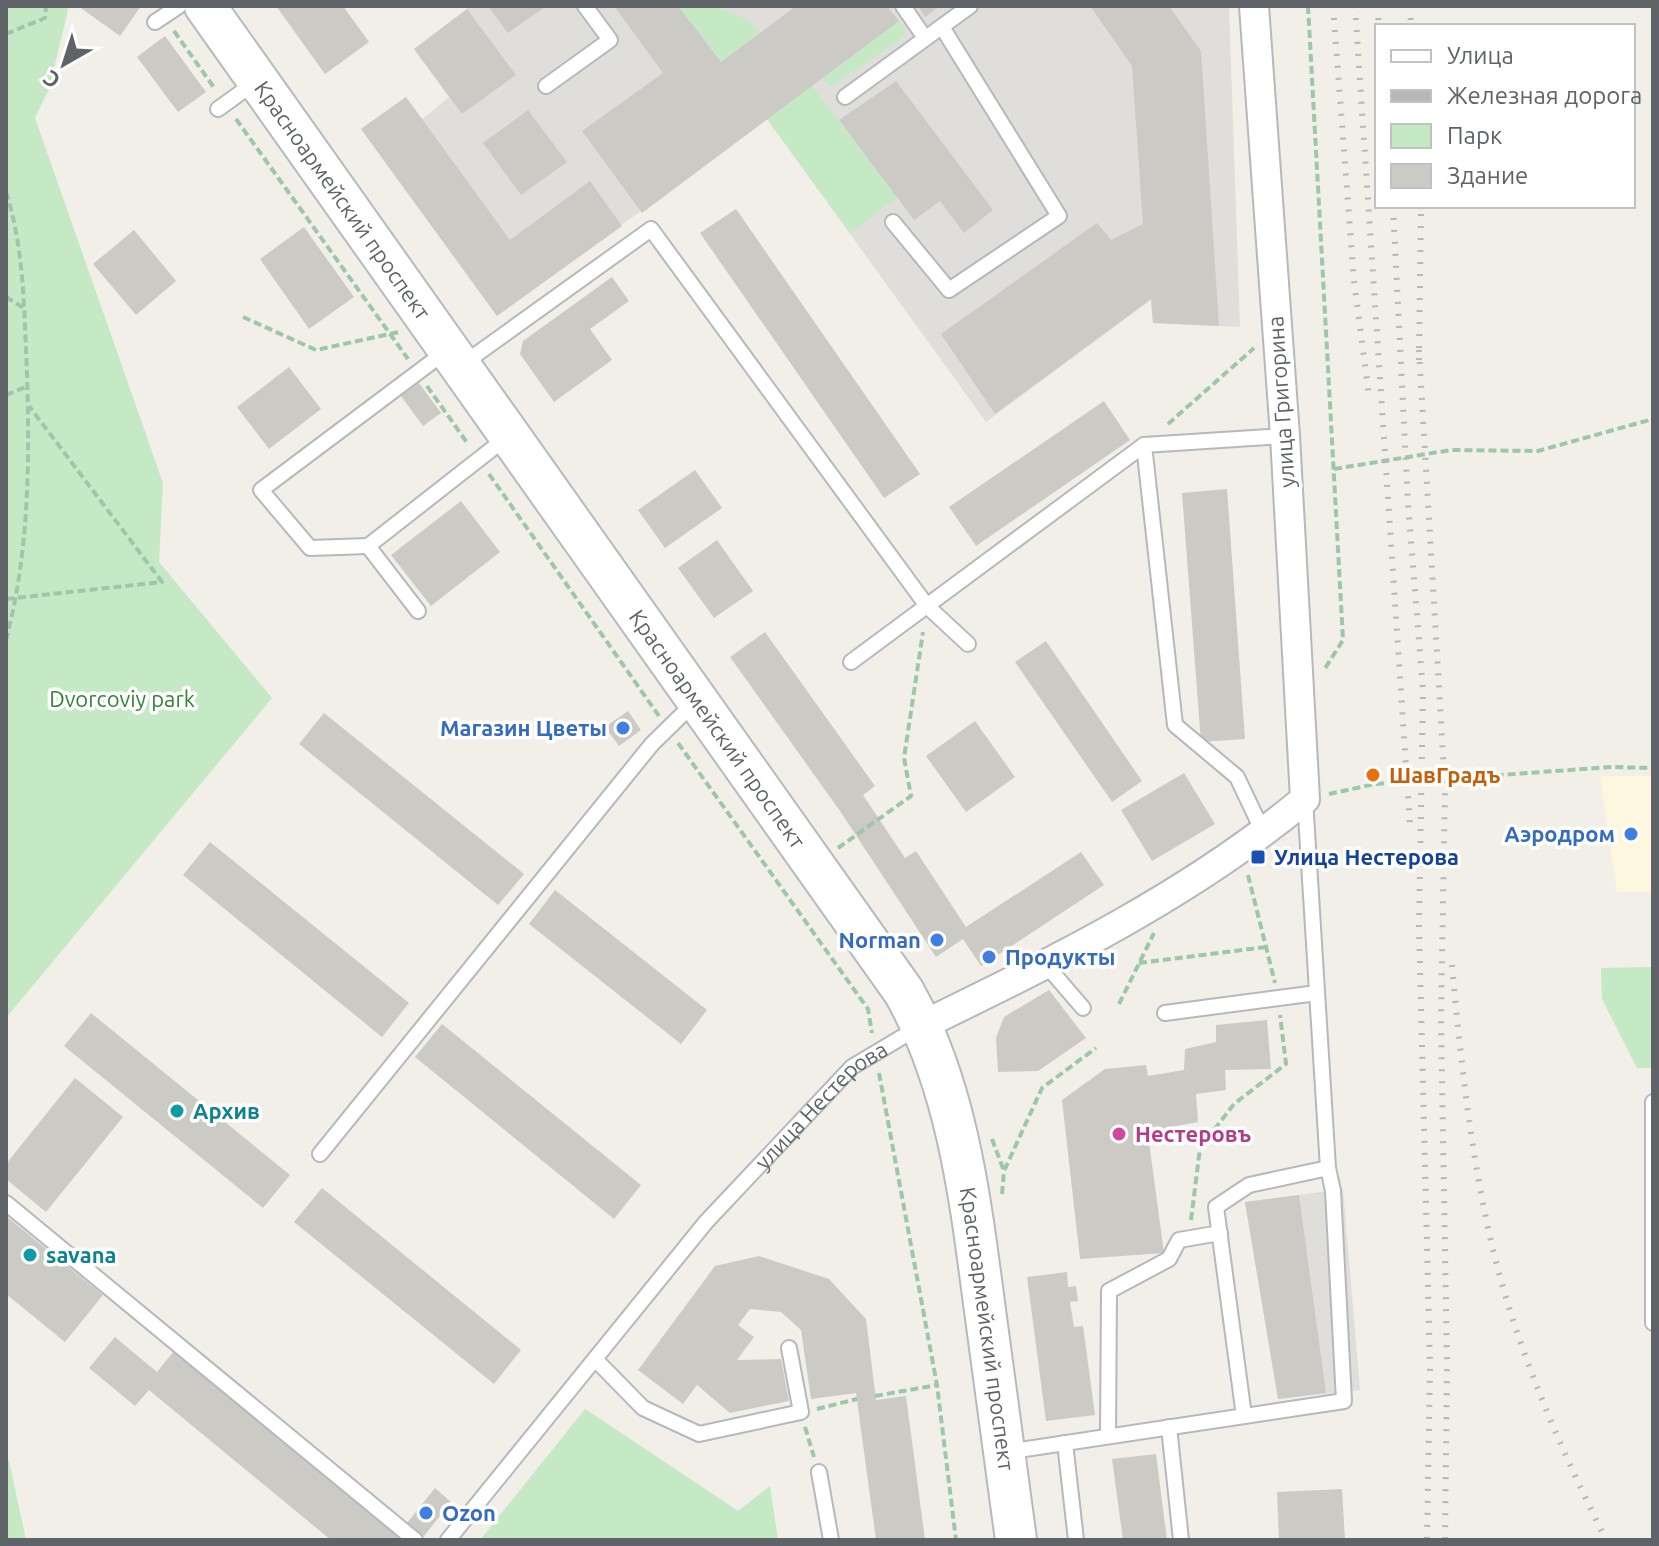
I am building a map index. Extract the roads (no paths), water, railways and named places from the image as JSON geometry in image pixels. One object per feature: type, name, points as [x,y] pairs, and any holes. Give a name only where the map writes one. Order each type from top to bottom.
[{"type":"main road","name":"Красноармейский проспект","points":[[205,6],[439,353],[510,435],[904,992],[923,1025],[953,1114],[1016,1540]]},
{"type":"street","name":"улица Григорина","points":[[1254,6],[1285,436],[1305,799]]},
{"type":"street","name":"улица Нестерова","points":[[923,1025],[1046,965],[1172,895],[1252,842],[1305,799]]},
{"type":"lane","points":[[159,19],[179,6]]},
{"type":"lane","points":[[546,86],[610,40],[585,6]]},
{"type":"lane","points":[[903,6],[925,38]]},
{"type":"lane","points":[[845,97],[970,6]]},
{"type":"lane","points":[[893,222],[949,290],[1059,216],[942,27]]},
{"type":"lane","points":[[222,106],[258,81]]},
{"type":"lane","points":[[510,435],[368,546],[310,548],[261,490],[439,353],[651,229],[927,606],[968,644]]},
{"type":"lane","points":[[851,662],[1144,445],[1285,436]]},
{"type":"lane","points":[[1144,445],[1175,725],[1237,777],[1252,842]]},
{"type":"lane","points":[[368,546],[418,611]]},
{"type":"lane","points":[[320,1154],[668,729],[697,700]]},
{"type":"lane","points":[[1005,1452],[1344,1401],[1333,1191],[1328,1168],[1305,799]]},
{"type":"lane","points":[[1046,965],[1083,1008]]},
{"type":"lane","points":[[1165,1013],[1317,993]]},
{"type":"lane","name":"улица Нестерова","points":[[448,1540],[706,1222],[852,1067],[923,1025]]},
{"type":"lane","points":[[1653,1102],[1653,1323]]},
{"type":"lane","points":[[1244,1416],[1216,1207],[1249,1185],[1328,1168]]},
{"type":"lane","points":[[6,1203],[415,1540]]},
{"type":"lane","points":[[1108,1436],[1109,1291],[1169,1259],[1179,1240],[1220,1233]]},
{"type":"lane","points":[[595,1359],[643,1408],[699,1434],[801,1412],[789,1348]]},
{"type":"lane","points":[[1169,1427],[1181,1540]]},
{"type":"lane","points":[[1065,1443],[1076,1540]]},
{"type":"lane","points":[[819,1472],[831,1540]]},
{"type":"railway","points":[[1333,6],[1354,281],[1369,396]]},
{"type":"railway","points":[[1355,6],[1410,826]]},
{"type":"railway","points":[[1377,6],[1379,24]]},
{"type":"railway","points":[[1410,6],[1411,24]]},
{"type":"railway","points":[[1393,208],[1408,503],[1423,691],[1419,926],[1430,1366],[1427,1540]]},
{"type":"railway","points":[[1419,360],[1421,208]]},
{"type":"railway","points":[[1419,350],[1445,788],[1441,1018],[1447,1368],[1445,1540]]},
{"type":"railway","points":[[1452,965],[1470,1127],[1497,1264],[1536,1385],[1606,1540]]},
{"type":"place","name":"Магазин Цветы","points":[[623,728]]},
{"type":"place","name":"ШавГрадъ","points":[[1373,775]]},
{"type":"place","name":"Аэродром","points":[[1631,834]]},
{"type":"place","name":"Улица Нестерова","points":[[1258,857]]},
{"type":"place","name":"Norman","points":[[937,940]]},
{"type":"place","name":"Продукты","points":[[989,957]]},
{"type":"place","name":"Архив","points":[[177,1111]]},
{"type":"place","name":"Нестеровъ","points":[[1119,1134]]},
{"type":"place","name":"savana","points":[[30,1255]]},
{"type":"place","name":"Ozon","points":[[426,1513]]},
{"type":"park label","name":"Dvorcoviy park","points":[[122,699]]}]
